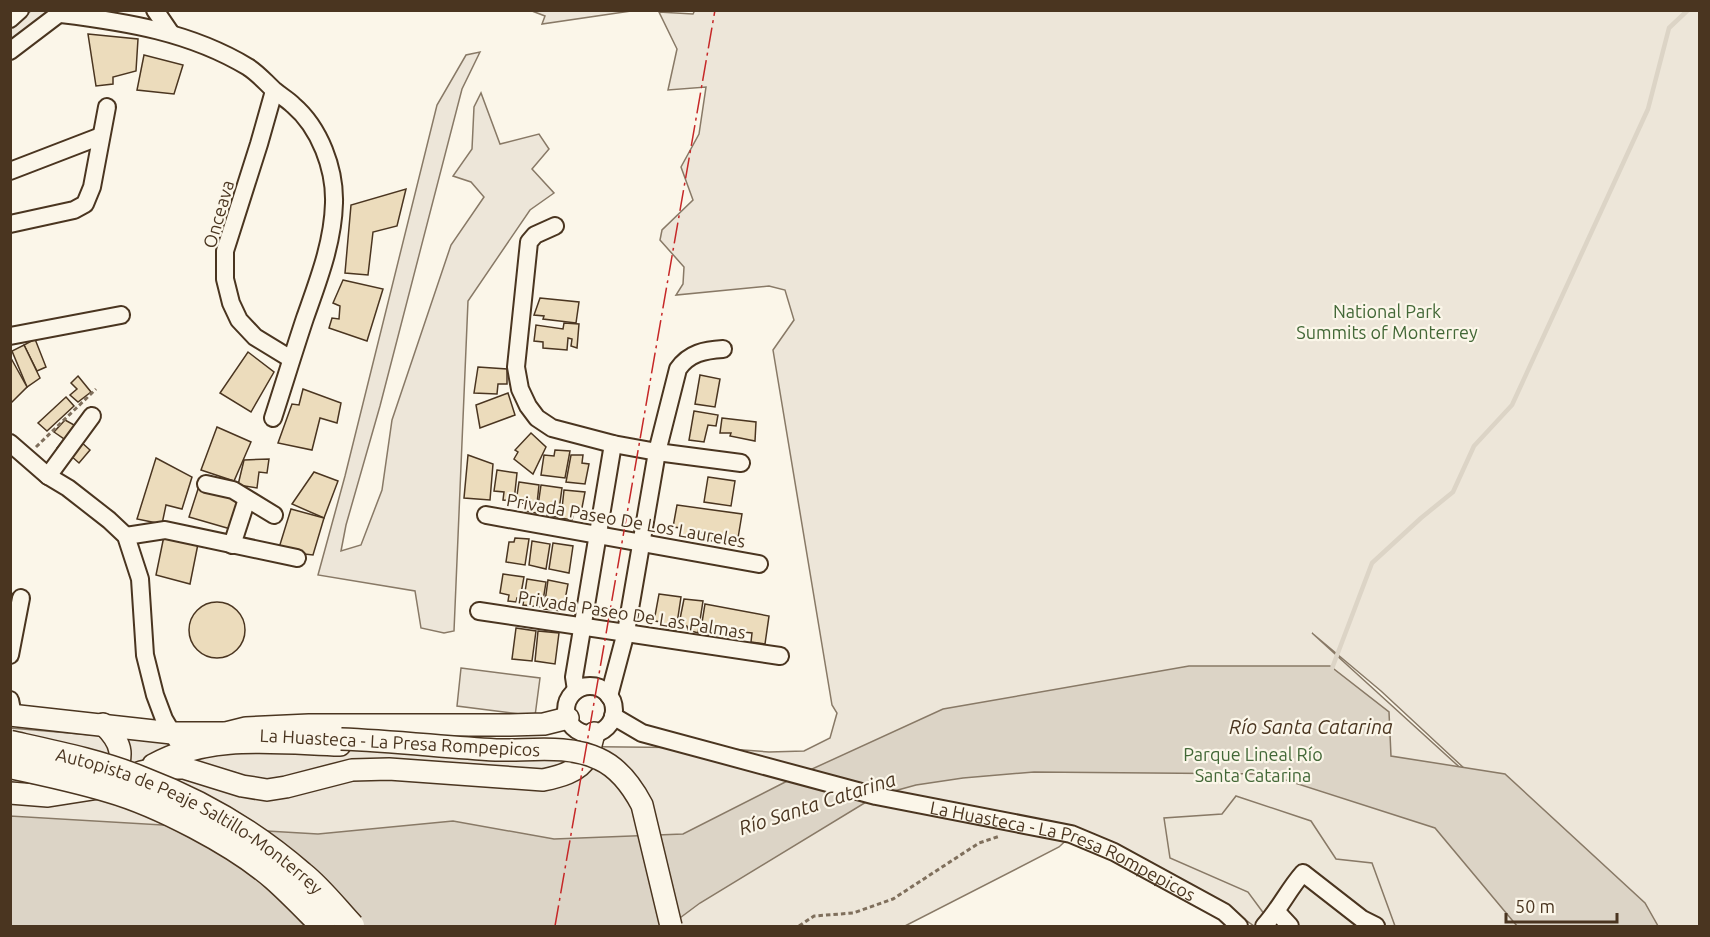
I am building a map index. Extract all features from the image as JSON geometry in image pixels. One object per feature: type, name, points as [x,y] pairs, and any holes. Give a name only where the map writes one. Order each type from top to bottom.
[{"type":"highway","name":"Autopista de Peaje Saltillo-Monterrey","points":[[10,743],[118,770],[201,805],[232,823],[303,874],[352,927]]},
{"type":"highway","points":[[10,766],[110,790],[164,812],[200,830],[273,877],[323,927]]},
{"type":"main road","name":"La Huasteca - La Presa Rompepicos","points":[[11,710],[172,733],[226,733],[390,747],[444,755],[576,762],[596,770],[612,782],[633,807],[641,827],[664,927]]},
{"type":"main road","points":[[226,733],[246,728],[309,725],[543,724],[568,718]]},
{"type":"main road","points":[[103,724],[116,737],[121,752],[112,783]]},
{"type":"main road","points":[[141,772],[159,754],[172,733]]},
{"type":"main road","points":[[141,772],[160,768],[184,768],[242,786],[267,790],[352,770],[389,769],[543,780],[578,767],[586,759],[594,733]]},
{"type":"main road","name":"La Huasteca - La Presa Rompepicos","points":[[10,793],[55,795],[102,787],[141,772],[168,756],[186,750],[242,741],[390,741],[496,750],[577,751],[601,759],[619,772],[642,805],[671,927]]},
{"type":"street","points":[[10,18],[20,10]]},
{"type":"street","points":[[155,10],[170,32]]},
{"type":"street","points":[[10,51],[61,12],[127,16],[170,32],[249,68],[294,106],[314,129],[329,165],[334,203],[330,238],[323,267],[273,418]]},
{"type":"street","name":"Onceava","points":[[274,90],[225,251],[225,279],[231,303],[239,320],[255,337],[291,360]]},
{"type":"street","points":[[10,224],[74,210],[85,204],[92,188],[107,107]]},
{"type":"street","points":[[10,171],[101,136]]},
{"type":"street","points":[[555,226],[535,235],[528,247],[516,368],[520,389],[537,418],[552,428],[613,444],[741,463]]},
{"type":"street","points":[[10,336],[121,315]]},
{"type":"street","points":[[609,696],[626,632],[657,452],[678,369],[693,355],[707,350],[723,349]]},
{"type":"street","points":[[48,476],[92,416]]},
{"type":"street","points":[[10,443],[48,476],[76,495],[126,536],[140,579],[145,655],[155,695],[172,733],[186,750]]},
{"type":"street","points":[[576,690],[574,677],[613,444]]},
{"type":"street","points":[[206,484],[233,490],[274,515]]},
{"type":"street","points":[[232,544],[247,499]]},
{"type":"street","name":"Privada Paseo De Los Laureles","points":[[486,515],[759,564]]},
{"type":"street","points":[[126,536],[165,530],[297,558]]},
{"type":"street","points":[[10,655],[21,598]]},
{"type":"street","name":"Privada Paseo De Las Palmas","points":[[479,611],[780,656]]},
{"type":"street","points":[[583,687],[598,687],[609,696],[613,716],[606,727],[594,733],[578,730],[568,718],[567,702],[576,690],[583,687]]},
{"type":"street","name":"La Huasteca - La Presa Rompepicos","points":[[613,716],[642,733],[876,796],[1071,834],[1114,852],[1224,912],[1239,927]]},
{"type":"street","points":[[1264,927],[1303,873],[1365,924]]},
{"type":"street","points":[[1277,912],[1290,927]]},
{"type":"path","points":[[26,456],[96,389]]},
{"type":"path","points":[[799,927],[814,916],[853,913],[893,899],[979,843],[1000,836],[1019,824]]},
{"type":"green space","points":[[695,10],[1699,11],[1699,926],[1254,926],[1240,916],[1076,831],[1059,847],[905,926],[11,926],[11,728],[172,742],[717,748],[769,752],[804,751],[830,738],[837,713],[832,705],[773,350],[794,320],[785,290],[769,286],[676,295],[683,284],[684,267],[660,240],[662,230],[693,200],[681,167],[699,134],[706,87],[668,90],[677,49],[659,12],[693,14]],"holes":[[[1312,633],[1381,691],[1566,863],[1566,864]]]},
{"type":"green space","points":[[31,11],[49,11],[11,40],[11,27]]},
{"type":"green space","points":[[532,11],[631,11],[542,24],[545,16]]},
{"type":"green space","points":[[480,52],[462,89],[341,551],[361,545],[382,490],[392,420],[451,245],[484,197],[471,182],[453,176],[472,149],[474,107],[481,93],[500,144],[539,134],[549,149],[532,169],[554,193],[530,210],[468,301],[454,631],[444,633],[421,628],[415,591],[318,575],[345,476],[437,105],[466,55]]},
{"type":"green space","points":[[461,668],[540,678],[535,716],[457,706]]},
{"type":"shaded area","points":[[1236,796],[1311,821],[1336,859],[1372,863],[1395,926],[1273,926],[1248,892],[1170,858],[1164,818],[1222,814]]},
{"type":"water","name":"Río Santa Catarina","points":[[1189,666],[1330,666],[1389,712],[1391,756],[1505,774],[1645,903],[1658,926],[1517,926],[1435,828],[1267,774],[1034,772],[963,778],[916,785],[876,796],[700,903],[669,926],[11,926],[10,816],[318,834],[453,821],[554,839],[683,834],[799,775],[943,709]]},
{"type":"building","points":[[88,34],[138,39],[136,71],[113,77],[113,84],[96,86]]},
{"type":"building","points":[[144,55],[183,65],[174,94],[137,90]]},
{"type":"building","points":[[406,189],[397,226],[373,232],[368,275],[345,273],[351,205]]},
{"type":"building","points":[[343,280],[383,289],[367,341],[329,328],[332,318],[339,319],[340,306],[333,303]]},
{"type":"building","points":[[540,298],[579,302],[576,323],[543,319],[544,316],[534,315]]},
{"type":"building","points":[[564,323],[579,324],[577,348],[571,346],[572,339],[568,338],[567,350],[543,348],[543,342],[534,341],[536,325],[563,329]]},
{"type":"building","points":[[35,339],[46,367],[37,371],[24,345]]},
{"type":"building","points":[[24,345],[40,378],[27,387],[12,351]]},
{"type":"building","points":[[248,352],[274,372],[251,412],[220,393]]},
{"type":"building","points":[[12,360],[27,387],[10,404],[10,362]]},
{"type":"building","points":[[478,367],[507,369],[507,384],[498,384],[497,394],[474,393]]},
{"type":"building","points":[[700,375],[720,379],[715,407],[695,404]]},
{"type":"building","points":[[78,376],[91,392],[78,402],[70,395],[77,389],[71,383]]},
{"type":"building","points":[[303,389],[341,403],[337,423],[320,418],[312,450],[278,443],[292,404],[299,405]]},
{"type":"building","points":[[508,393],[515,415],[480,428],[476,405]]},
{"type":"building","points":[[66,397],[74,406],[47,431],[38,423]]},
{"type":"building","points":[[694,411],[718,415],[716,426],[708,425],[704,442],[689,440]]},
{"type":"building","points":[[722,418],[756,422],[755,441],[730,436],[731,433],[720,433]]},
{"type":"building","points":[[65,420],[76,426],[64,452],[57,448],[64,439],[54,432]]},
{"type":"building","points":[[217,427],[251,442],[234,481],[201,470]]},
{"type":"building","points":[[531,433],[546,447],[533,474],[514,459],[518,452],[515,450]]},
{"type":"building","points":[[80,441],[90,450],[79,463],[70,455]]},
{"type":"building","points":[[555,450],[570,451],[565,478],[541,475],[544,455],[554,456]]},
{"type":"building","points":[[468,455],[493,464],[490,500],[464,498]]},
{"type":"building","points":[[571,455],[583,455],[582,463],[589,464],[585,484],[566,482]]},
{"type":"building","points":[[156,458],[192,477],[182,509],[166,505],[162,524],[137,519]]},
{"type":"building","points":[[269,459],[267,473],[259,472],[257,488],[238,485],[244,460]]},
{"type":"building","points":[[497,470],[517,473],[514,501],[503,500],[504,492],[494,491]]},
{"type":"building","points":[[314,472],[338,481],[324,518],[292,504]]},
{"type":"building","points":[[708,477],[735,481],[731,506],[704,502]]},
{"type":"building","points":[[519,482],[539,485],[536,513],[525,511],[526,504],[516,502]]},
{"type":"building","points":[[200,483],[242,497],[234,530],[189,517]]},
{"type":"building","points":[[541,485],[562,488],[558,517],[547,515],[547,507],[538,506]]},
{"type":"building","points":[[564,490],[585,492],[581,513],[574,513],[572,520],[561,518]]},
{"type":"building","points":[[677,505],[742,514],[737,544],[725,543],[726,535],[714,533],[713,541],[702,539],[703,533],[691,530],[690,536],[680,535],[681,528],[673,527]]},
{"type":"building","points":[[291,509],[324,518],[313,555],[278,551]]},
{"type":"building","points":[[165,531],[199,539],[190,584],[156,575]]},
{"type":"building","points":[[515,538],[529,539],[525,565],[506,562],[509,542],[514,542]]},
{"type":"building","points":[[532,541],[550,544],[546,569],[529,565]]},
{"type":"building","points":[[553,543],[573,546],[569,573],[549,569]]},
{"type":"building","points":[[503,574],[524,577],[520,599],[517,598],[516,602],[508,601],[509,595],[500,593]]},
{"type":"building","points":[[527,579],[546,582],[542,607],[523,605]]},
{"type":"building","points":[[548,580],[568,584],[563,611],[544,609]]},
{"type":"building","points":[[659,594],[681,597],[676,630],[663,629],[663,622],[654,621]]},
{"type":"building","points":[[684,599],[703,601],[698,633],[679,624]]},
{"type":"building","points":[[217,602],[228,604],[237,610],[243,619],[245,630],[243,641],[237,650],[228,656],[217,658],[206,656],[197,650],[191,641],[189,630],[191,619],[197,610],[206,604]]},
{"type":"building","points":[[705,604],[769,616],[765,644],[751,642],[752,633],[743,632],[741,641],[729,638],[731,629],[721,628],[719,638],[708,636],[709,630],[701,629]]},
{"type":"building","points":[[516,628],[536,631],[532,661],[512,659]]},
{"type":"building","points":[[538,631],[559,633],[555,664],[535,661]]},
{"type":"waterway","points":[[1331,671],[1372,563],[1453,492],[1474,446],[1512,405],[1648,109],[1669,28],[1688,10]]},
{"type":"power","points":[[555,926],[715,10]]},
{"type":"park label","name":"National Park Summits of Monterrey","points":[[1387,321]]},
{"type":"park label","name":"Parque Lineal Río Santa Catarina","points":[[1253,764]]}]
